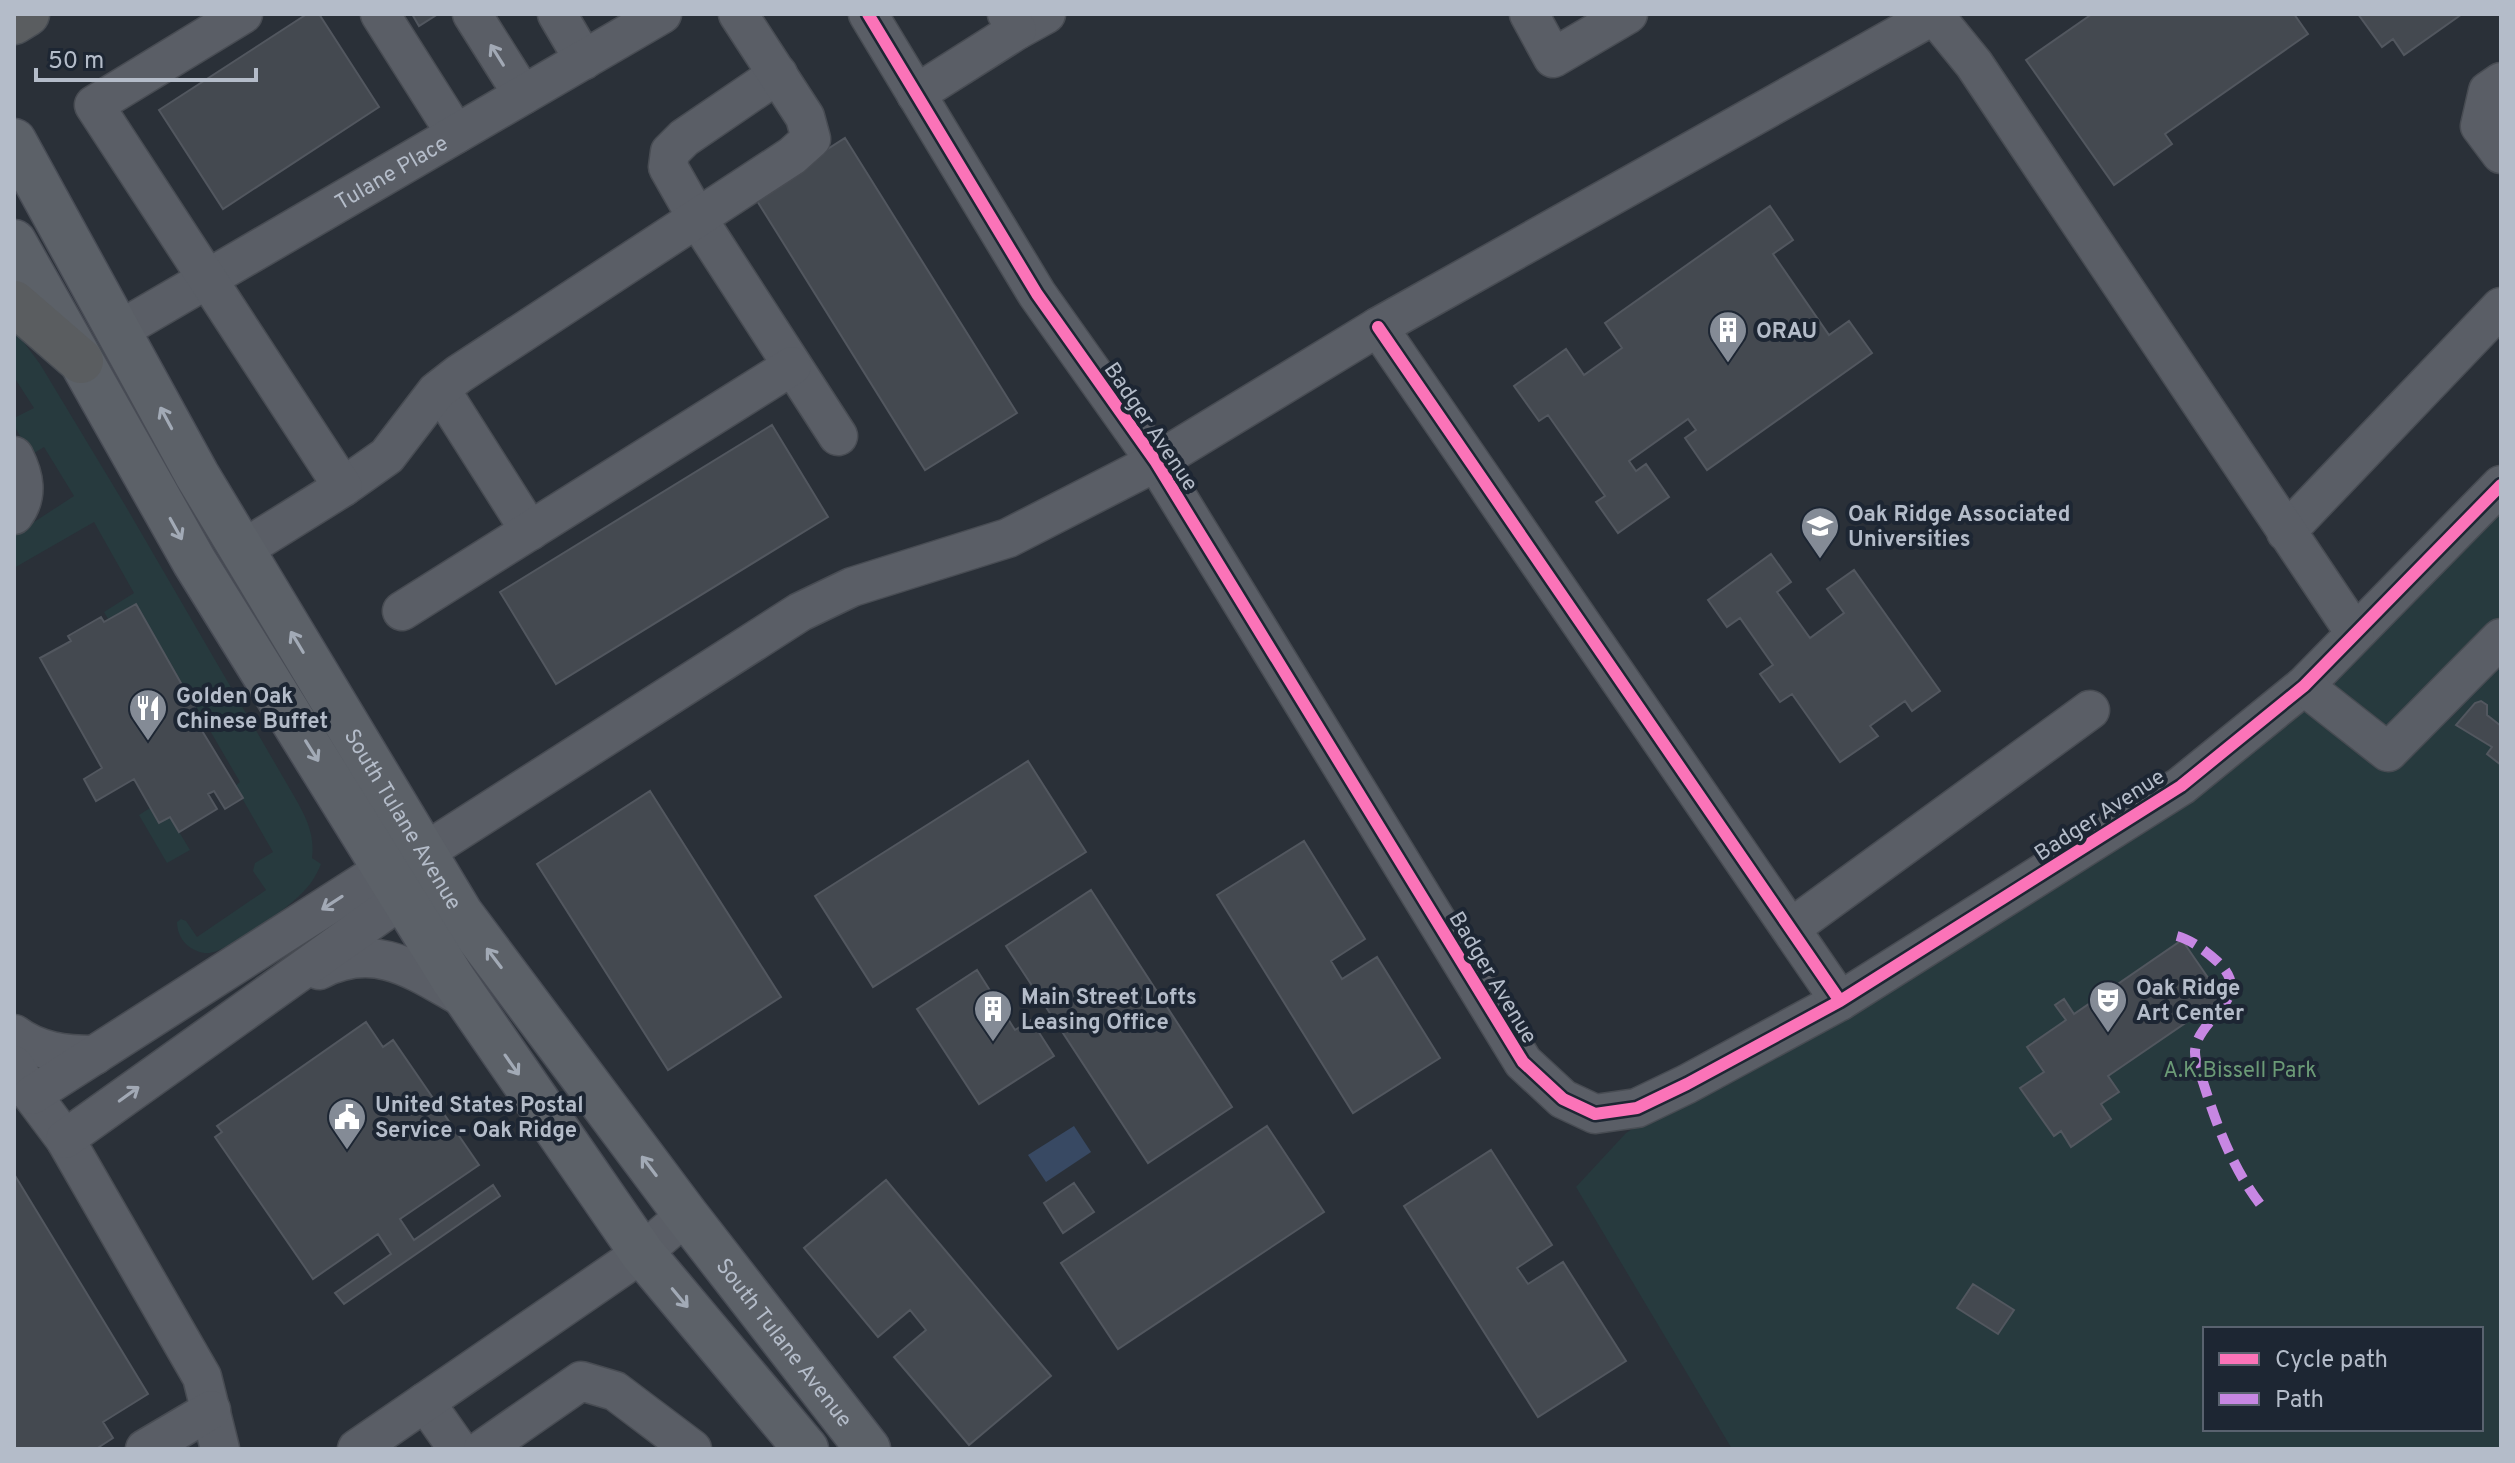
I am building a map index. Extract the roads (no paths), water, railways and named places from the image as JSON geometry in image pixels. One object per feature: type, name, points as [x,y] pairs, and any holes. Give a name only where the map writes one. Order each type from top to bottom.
[{"type":"highway","points":[[14,22],[27,14]]},
{"type":"highway","points":[[14,303],[81,361]]},
{"type":"main road","name":"South Tulane Avenue","points":[[14,141],[197,475],[242,550],[467,1000],[642,1253],[806,1449]]},
{"type":"main road","name":"South Tulane Avenue","points":[[14,242],[194,561],[404,873],[461,914],[686,1215],[868,1449]]},
{"type":"street","points":[[243,14],[94,105],[343,487]]},
{"type":"street","points":[[380,14],[456,134]]},
{"type":"street","points":[[472,14],[523,95]]},
{"type":"street","points":[[557,14],[584,60]]},
{"type":"street","name":"Tulane Place","points":[[118,331],[662,14]]},
{"type":"street","points":[[242,550],[387,456],[440,389],[459,374],[792,156],[811,139],[805,117],[738,14]]},
{"type":"street","name":"Badger Avenue","points":[[868,14],[1037,294],[1156,462],[1523,1062],[1563,1099],[1595,1114],[1637,1108],[1840,1001],[2181,786],[2304,686],[2501,485]]},
{"type":"street","points":[[1529,14],[1553,58],[1628,14]]},
{"type":"street","points":[[220,1449],[202,1377],[65,1139],[23,1080],[95,1055],[404,873],[800,612],[852,587],[1008,538],[1156,462],[1378,327],[1933,14],[1974,64],[2355,633]]},
{"type":"street","points":[[916,94],[1023,19]]},
{"type":"street","points":[[778,74],[684,138],[670,152],[668,167],[697,218],[838,436]]},
{"type":"street","points":[[2501,82],[2488,91],[2480,126],[2501,154]]},
{"type":"street","points":[[2286,532],[2501,307]]},
{"type":"street","points":[[1378,327],[1840,1001]]},
{"type":"street","points":[[402,611],[792,366]]},
{"type":"street","points":[[440,389],[530,531]]},
{"type":"street","points":[[14,456],[24,484],[23,496],[14,515]]},
{"type":"street","points":[[2304,686],[2388,752],[2501,638]]},
{"type":"street","points":[[1791,928],[2090,710]]},
{"type":"street","points":[[65,1139],[260,1000],[404,873]]},
{"type":"street","points":[[260,1000],[337,961],[365,957],[386,958],[410,968],[467,1000]]},
{"type":"street","points":[[14,1034],[25,1043],[61,1055],[95,1055]]},
{"type":"street","points":[[357,1449],[642,1253],[686,1215]]},
{"type":"street","points":[[483,1449],[581,1381],[615,1391],[692,1449]]},
{"type":"street","points":[[425,1402],[458,1449]]},
{"type":"street","points":[[145,1449],[211,1410]]},
{"type":"water","points":[[1074,1126],[1091,1152],[1046,1182],[1028,1155]]},
{"type":"place","name":"ORAU","points":[[1728,364]]},
{"type":"place","name":"Oak Ridge Associated Universities","points":[[1820,560]]},
{"type":"place","name":"Golden Oak Chinese Buffet","points":[[148,742]]},
{"type":"place","name":"Oak Ridge Art Center","points":[[2108,1034]]},
{"type":"place","name":"Main Street Lofts Leasing Office","points":[[993,1043]]},
{"type":"place","name":"United States Postal Service - Oak Ridge","points":[[347,1151]]},
{"type":"park label","name":"A.K.Bissell Park","points":[[2240,1069]]}]
